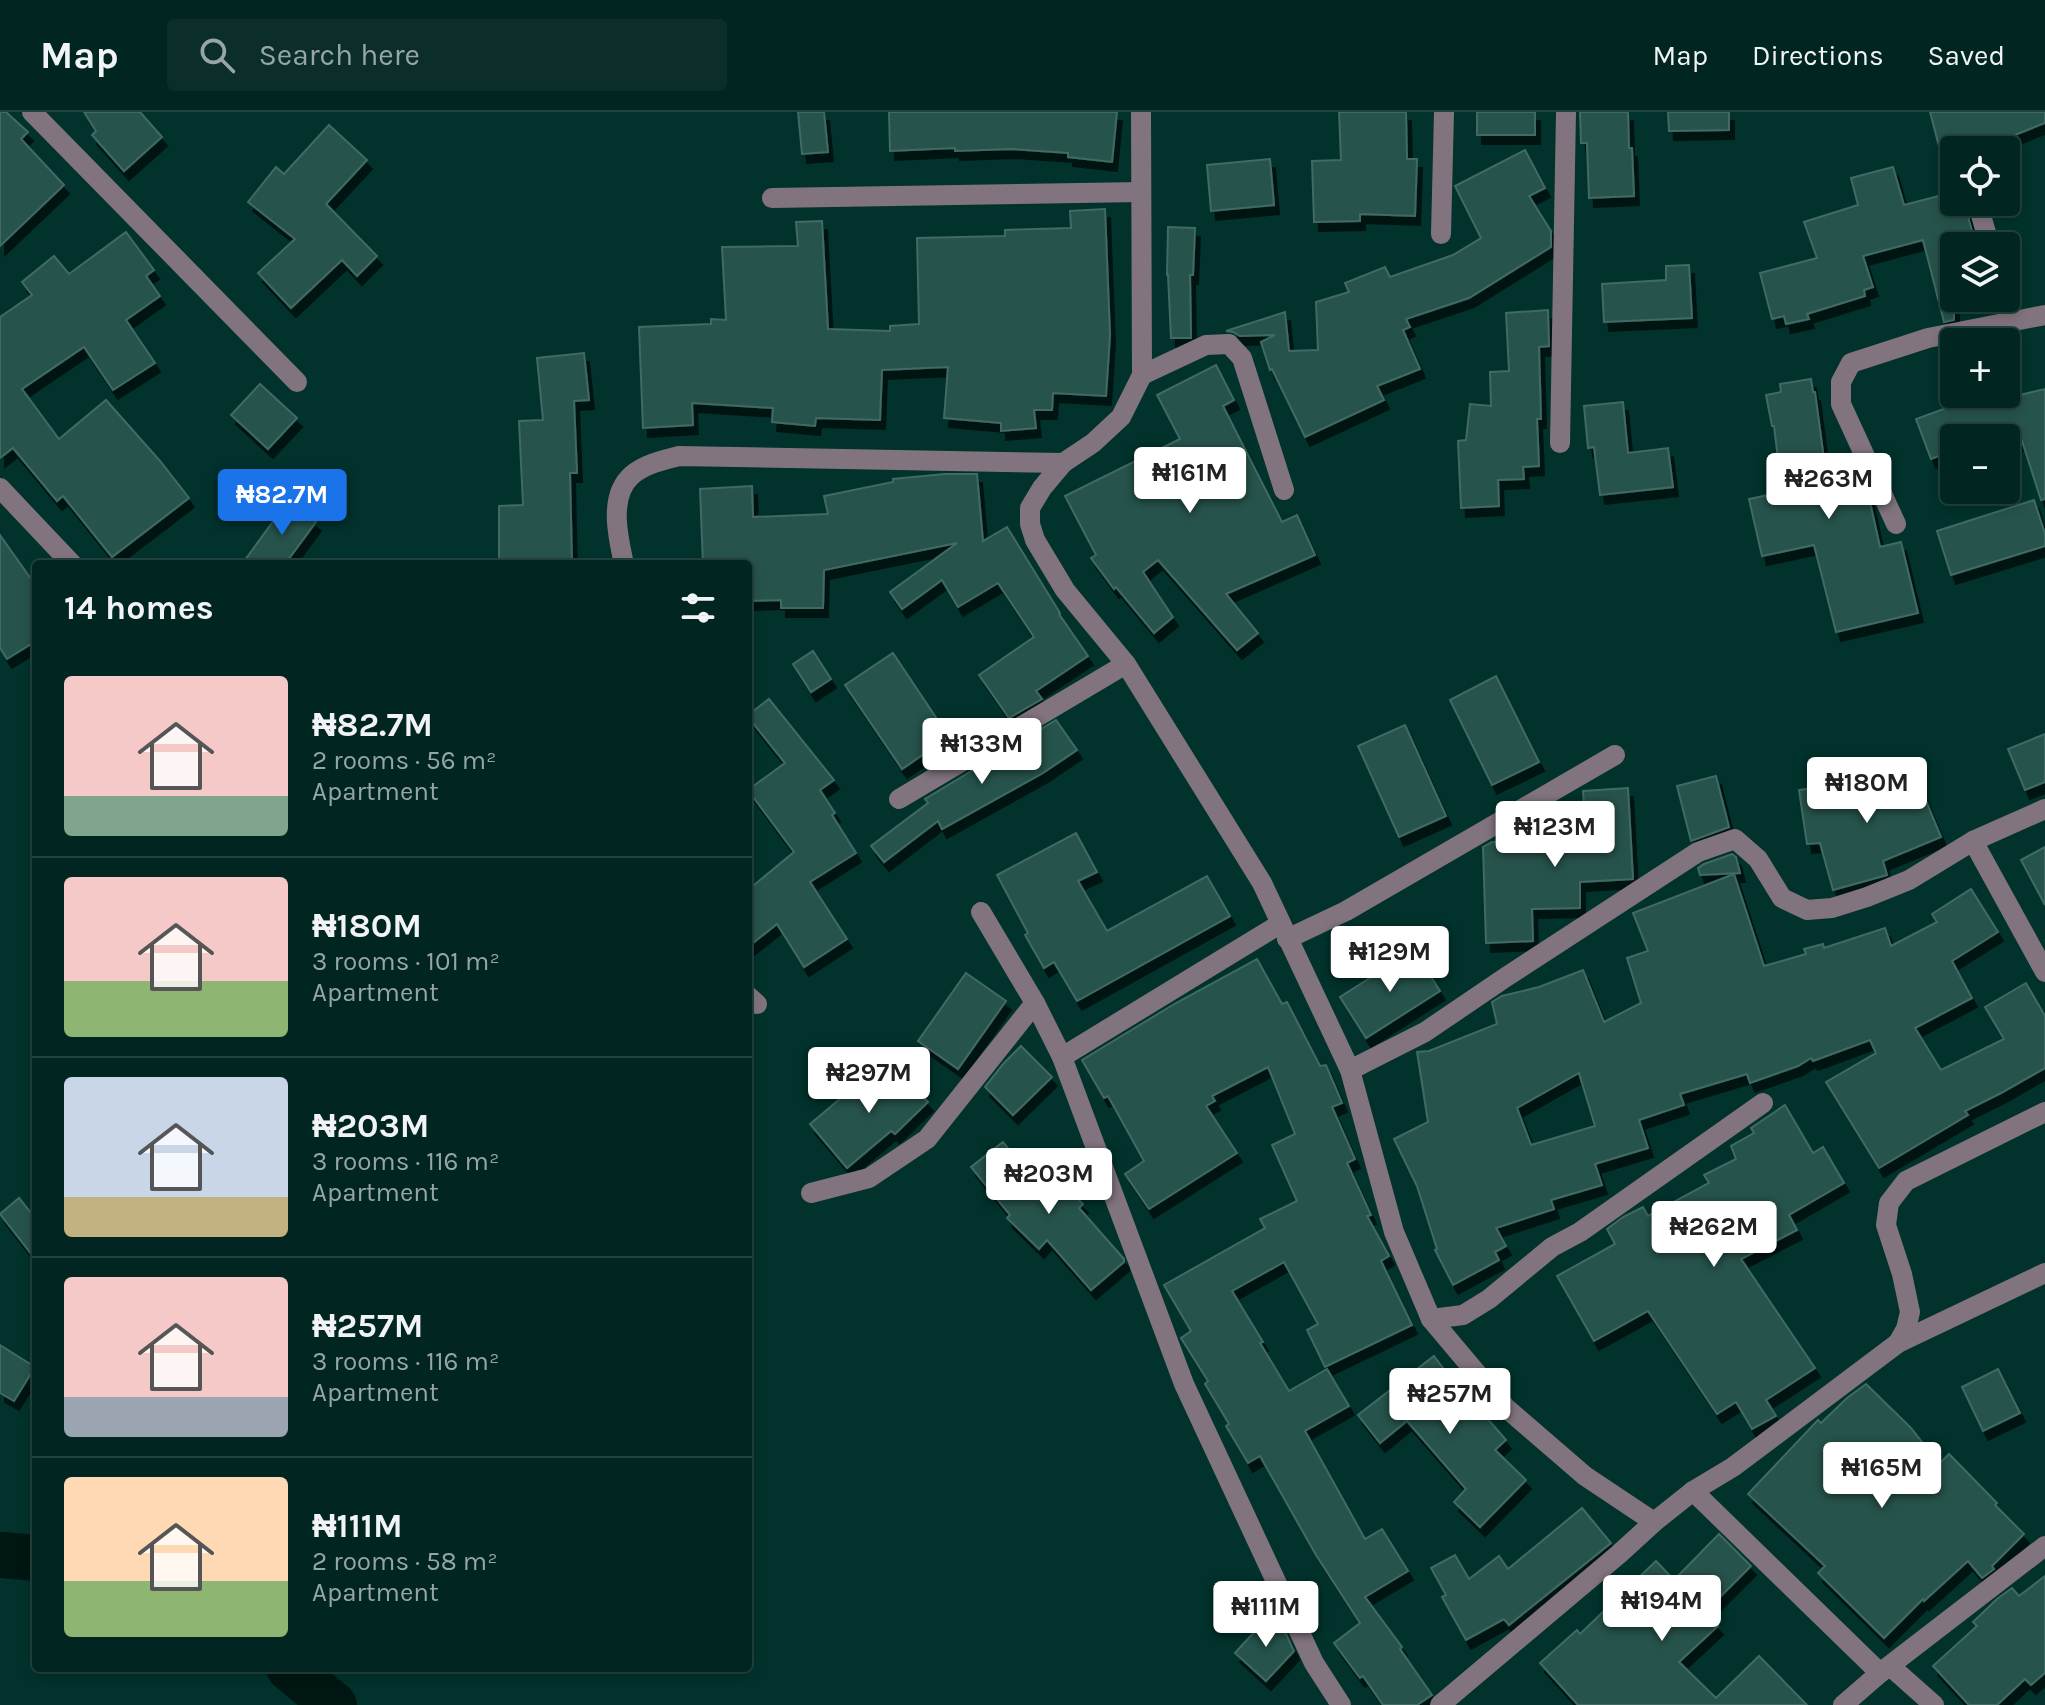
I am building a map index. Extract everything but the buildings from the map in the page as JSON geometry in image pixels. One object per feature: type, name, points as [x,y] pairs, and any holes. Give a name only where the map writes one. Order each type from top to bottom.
[{"type":"street","points":[[32,112],[297,382]]},
{"type":"street","points":[[1141,112],[1142,375],[1121,417],[1093,443],[1063,463],[1042,488],[1030,508],[1030,524],[1035,540],[1065,590],[1126,664],[1262,883],[1350,1070],[1394,1232],[1431,1319],[1505,1407],[1585,1476],[1654,1522]]},
{"type":"street","points":[[1441,234],[1444,112]]},
{"type":"street","points":[[1560,443],[1566,112]]},
{"type":"street","points":[[772,198],[1141,192]]},
{"type":"street","points":[[2009,312],[2012,322]]},
{"type":"street","points":[[1896,524],[1841,404],[1841,382],[1851,363],[1928,338],[2045,315]]},
{"type":"street","points":[[1142,375],[1206,345],[1229,344],[1242,358],[1284,490]]},
{"type":"street","points":[[623,560],[617,533],[617,499],[631,475],[655,462],[679,456],[1063,463]]},
{"type":"street","points":[[0,488],[68,560]]},
{"type":"street","points":[[899,799],[1126,664]]},
{"type":"street","points":[[1062,1057],[1283,931],[1346,911],[1615,755]]},
{"type":"street","points":[[1350,1070],[1425,1032],[1698,852],[1735,839],[1758,859],[1782,898],[1807,910],[1832,908],[1909,880],[1973,841],[2045,809]]},
{"type":"street","points":[[1973,841],[2045,972]]},
{"type":"street","points":[[981,912],[1035,1003],[1062,1057],[1184,1384],[1314,1663],[1341,1705]]},
{"type":"street","points":[[811,1193],[869,1178],[927,1139],[1035,1003]]},
{"type":"street","points":[[1431,1319],[1463,1315],[1489,1299],[1552,1247],[1580,1232],[1763,1103]]},
{"type":"street","points":[[1898,1343],[1906,1329],[1910,1312],[1886,1225],[1889,1203],[1906,1181],[2045,1112]]},
{"type":"street","points":[[1440,1705],[1693,1491],[1733,1467],[1898,1343],[2045,1273]]},
{"type":"street","points":[[1693,1491],[1885,1669],[1934,1705]]},
{"type":"street","points":[[1843,1705],[2045,1546]]},
{"type":"waterway","points":[[0,1555],[32,1558]]},
{"type":"waterway","points":[[294,1672],[334,1705]]}]
